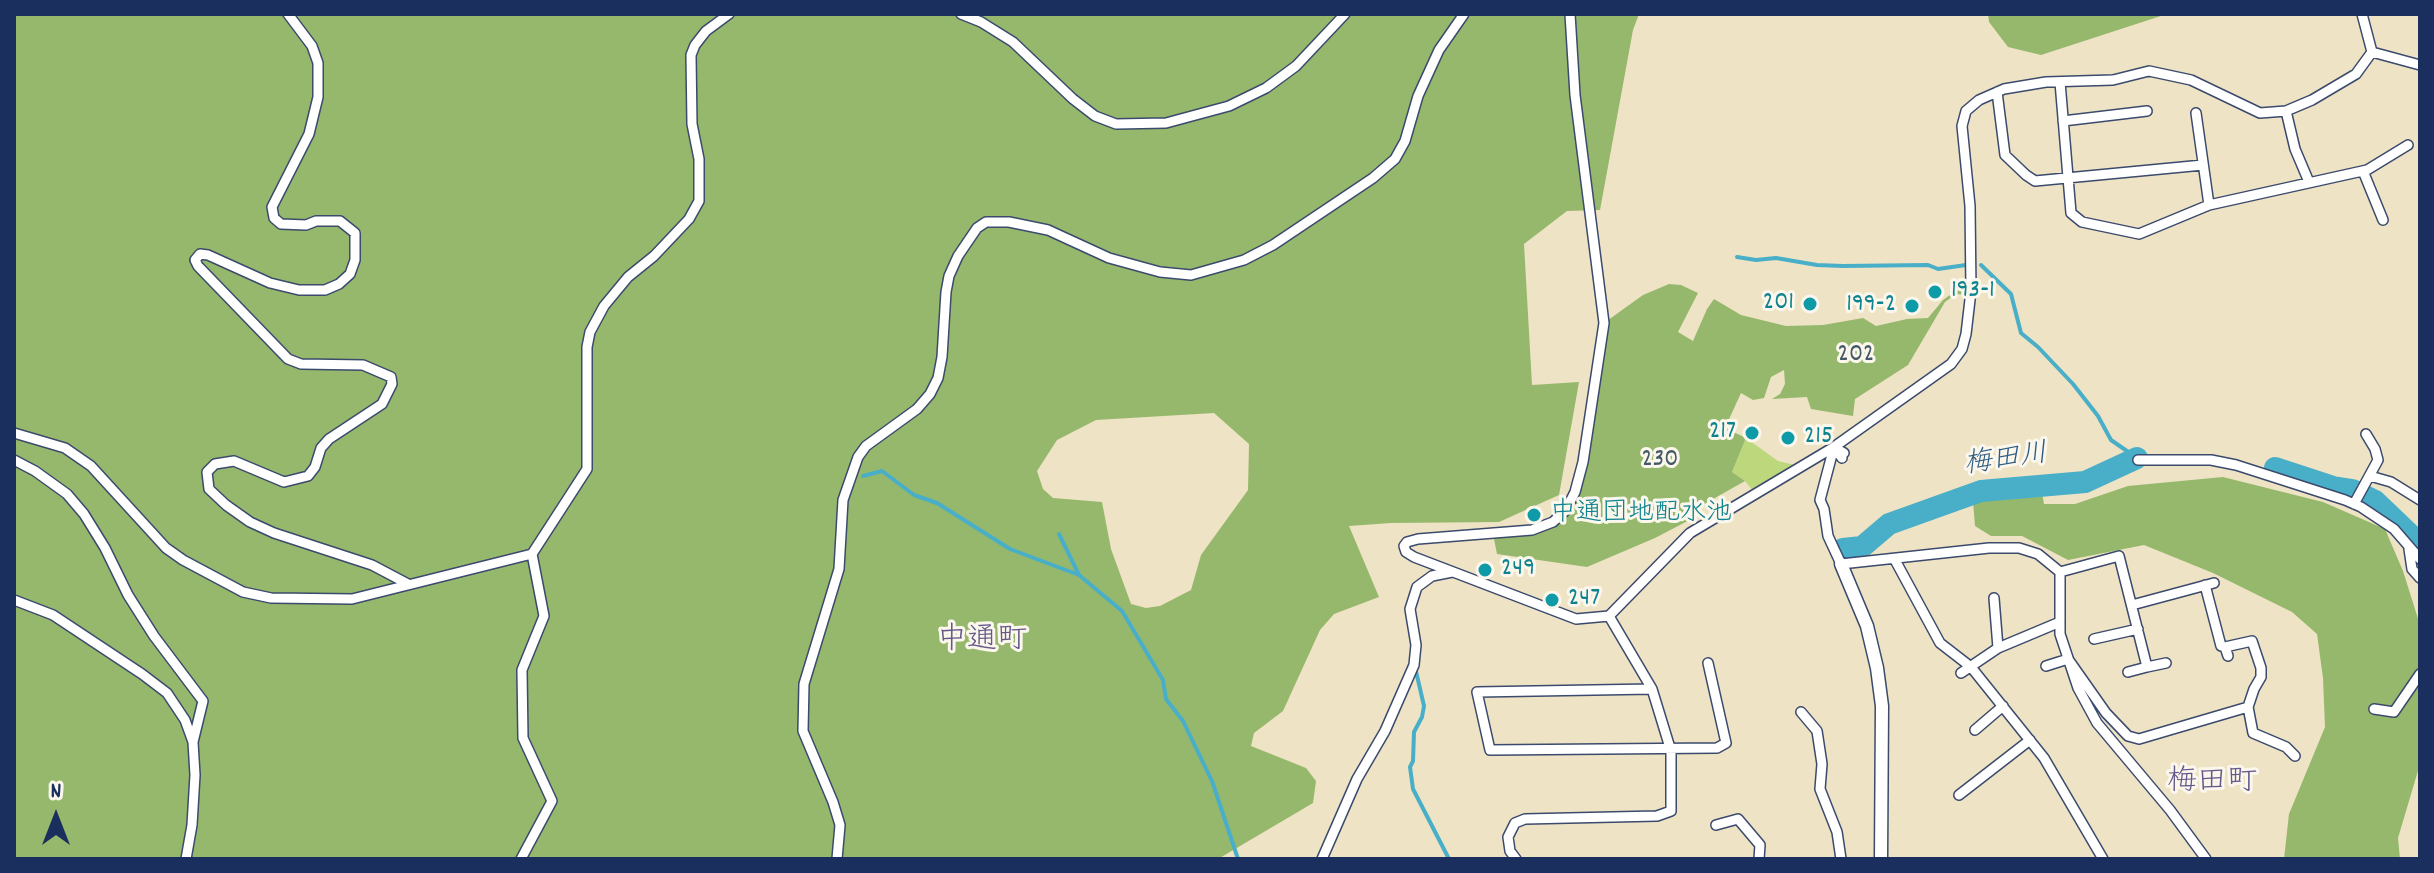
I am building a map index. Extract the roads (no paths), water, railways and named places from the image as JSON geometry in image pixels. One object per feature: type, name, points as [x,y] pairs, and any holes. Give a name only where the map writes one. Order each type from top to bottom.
[{"type":"street","points":[[288,14],[312,46],[318,63],[318,97],[309,134],[272,207],[274,218],[281,224],[340,221],[355,233],[355,260],[350,274],[339,284],[325,290],[299,290],[270,283],[208,255],[200,254],[195,260],[288,359],[301,364],[363,365],[391,377],[392,384],[382,404],[329,439],[321,448],[315,467],[308,476],[284,482],[234,461],[215,464],[207,472],[209,489],[250,522],[295,541],[372,565],[408,584]]},
{"type":"street","points":[[14,433],[65,448],[91,466],[166,548],[243,592],[271,598],[352,599],[532,554],[587,469],[587,347],[590,332],[604,306],[628,277],[654,256],[689,219],[699,201],[699,159],[692,124],[691,55],[706,31],[729,14]]},
{"type":"street","points":[[961,14],[981,22],[1013,42],[1073,99],[1095,116],[1116,124],[1166,123],[1229,106],[1266,88],[1296,66],[1345,14]]},
{"type":"street","points":[[837,859],[840,825],[803,731],[804,684],[839,569],[843,500],[858,457],[866,446],[917,409],[938,378],[949,276],[977,228],[986,222],[1009,222],[1048,230],[1109,258],[1160,272],[1191,275],[1244,260],[1286,237],[1373,178],[1395,159],[1405,141],[1418,96],[1439,50],[1464,14]]},
{"type":"street","points":[[1570,14],[1575,95],[1604,323],[1583,462],[1575,492],[1566,510],[1553,522],[1532,530],[1418,539],[1404,546],[1406,552],[1414,557],[1576,619],[1609,616],[1690,533],[1767,492],[1796,467],[1834,447],[1864,423],[1959,360],[1966,334],[1971,291],[1970,206],[1962,126],[1966,111],[1979,100],[1997,92],[2060,82],[2113,80],[2149,71],[2191,80],[2260,113],[2286,111],[2312,100],[2356,74],[2372,52]]},
{"type":"street","points":[[2362,14],[2372,52]]},
{"type":"street","points":[[2372,52],[2420,65]]},
{"type":"street","points":[[2060,82],[2071,213],[2082,222],[2139,234],[2209,205],[2363,171],[2408,145]]},
{"type":"street","points":[[1997,92],[2005,155],[2035,181],[2203,165]]},
{"type":"street","points":[[2063,121],[2147,111]]},
{"type":"street","points":[[2286,111],[2295,149],[2309,182]]},
{"type":"street","points":[[2196,113],[2209,205]]},
{"type":"street","points":[[2363,171],[2383,220]]},
{"type":"street","points":[[2354,504],[2378,460],[2366,434]]},
{"type":"street","points":[[1834,447],[1843,455]]},
{"type":"street","points":[[1834,447],[1824,475],[1820,500],[1828,536],[1867,626],[1877,668],[1882,706],[1881,859]]},
{"type":"street","points":[[14,460],[67,494],[84,514],[154,636],[203,701],[193,742]]},
{"type":"street","points":[[2138,460],[2211,460],[2236,465],[2354,504],[2394,529],[2420,559]]},
{"type":"street","points":[[2370,476],[2391,482],[2420,500]]},
{"type":"street","points":[[1841,564],[1989,548],[2019,548],[2038,554],[2060,572]]},
{"type":"street","points":[[2409,549],[2412,569],[2420,578]]},
{"type":"street","points":[[521,859],[552,801],[523,738],[522,670],[544,616],[532,554]]},
{"type":"street","points":[[2060,572],[2119,556],[2147,667]]},
{"type":"street","points":[[1895,560],[1940,643],[1971,667],[2030,740],[2061,783],[2103,859]]},
{"type":"street","points":[[1322,859],[1357,779],[1385,731],[1414,665],[1416,645],[1410,609],[1417,587],[1432,576],[1455,572]]},
{"type":"street","points":[[2060,572],[2060,634],[2078,688],[2097,723],[2170,810],[2206,859]]},
{"type":"street","points":[[2132,605],[2209,584],[2221,646],[2226,651],[2252,641],[2261,668],[2261,677],[2248,707],[2253,733],[2286,747],[2295,756]]},
{"type":"street","points":[[1994,598],[1998,648]]},
{"type":"street","points":[[14,600],[53,615],[155,683],[167,693],[185,720],[193,742],[195,775],[186,859]]},
{"type":"street","points":[[1516,859],[1510,851],[1508,837],[1515,823],[1525,819],[1657,816],[1671,811],[1671,751],[1652,689],[1609,616]]},
{"type":"street","points":[[1961,673],[1998,648],[2060,622]]},
{"type":"street","points":[[2099,634],[2138,629]]},
{"type":"street","points":[[2068,659],[2106,713],[2128,736],[2139,739],[2248,707]]},
{"type":"street","points":[[2046,666],[2068,659]]},
{"type":"street","points":[[1652,689],[1477,692],[1490,750],[1671,751],[1717,748],[1726,743],[1708,663]]},
{"type":"street","points":[[2128,672],[2166,663]]},
{"type":"street","points":[[2374,709],[2394,712],[2420,674]]},
{"type":"street","points":[[1975,730],[2003,706]]},
{"type":"street","points":[[1801,712],[1817,731],[1822,764],[1820,789],[1837,832],[1841,859]]},
{"type":"street","points":[[1959,795],[2030,740]]},
{"type":"street","points":[[1716,825],[1738,819],[1760,845],[1759,859]]},
{"type":"waterway","points":[[1737,257],[1843,266],[1928,265],[1938,269],[1966,265]]},
{"type":"waterway","points":[[1981,265],[2011,294],[2021,333],[2073,384],[2098,416],[2111,440],[2137,458]]},
{"type":"waterway","name":"梅田川","points":[[1843,549],[1862,547],[1889,524],[1981,491],[2085,482],[2137,458]]},
{"type":"waterway","name":"梅田川","points":[[2275,468],[2352,490],[2375,501],[2420,544]]},
{"type":"waterway","points":[[863,476],[882,471],[914,495],[937,503],[1010,549],[1079,575],[1122,611],[1163,680],[1166,699],[1183,721],[1212,781],[1238,859]]},
{"type":"waterway","points":[[1059,534],[1079,575]]},
{"type":"waterway","points":[[1415,667],[1424,706],[1414,732],[1410,767],[1413,789],[1449,859]]},
{"type":"place","name":"193-1","points":[[1935,292]]},
{"type":"place","name":"201","points":[[1810,304]]},
{"type":"place","name":"199-2","points":[[1912,306]]},
{"type":"place","name":"217","points":[[1752,433]]},
{"type":"place","name":"215","points":[[1788,438]]},
{"type":"place","name":"中通団地配水池","points":[[1534,515]]},
{"type":"place","name":"249","points":[[1485,570]]},
{"type":"place","name":"247","points":[[1552,600]]},
{"type":"district","name":"中通町","points":[[982,643]]},
{"type":"district","name":"梅田町","points":[[2212,785]]},
{"type":"park label","name":"202","points":[[1856,356]]},
{"type":"park label","name":"230","points":[[1660,461]]}]
